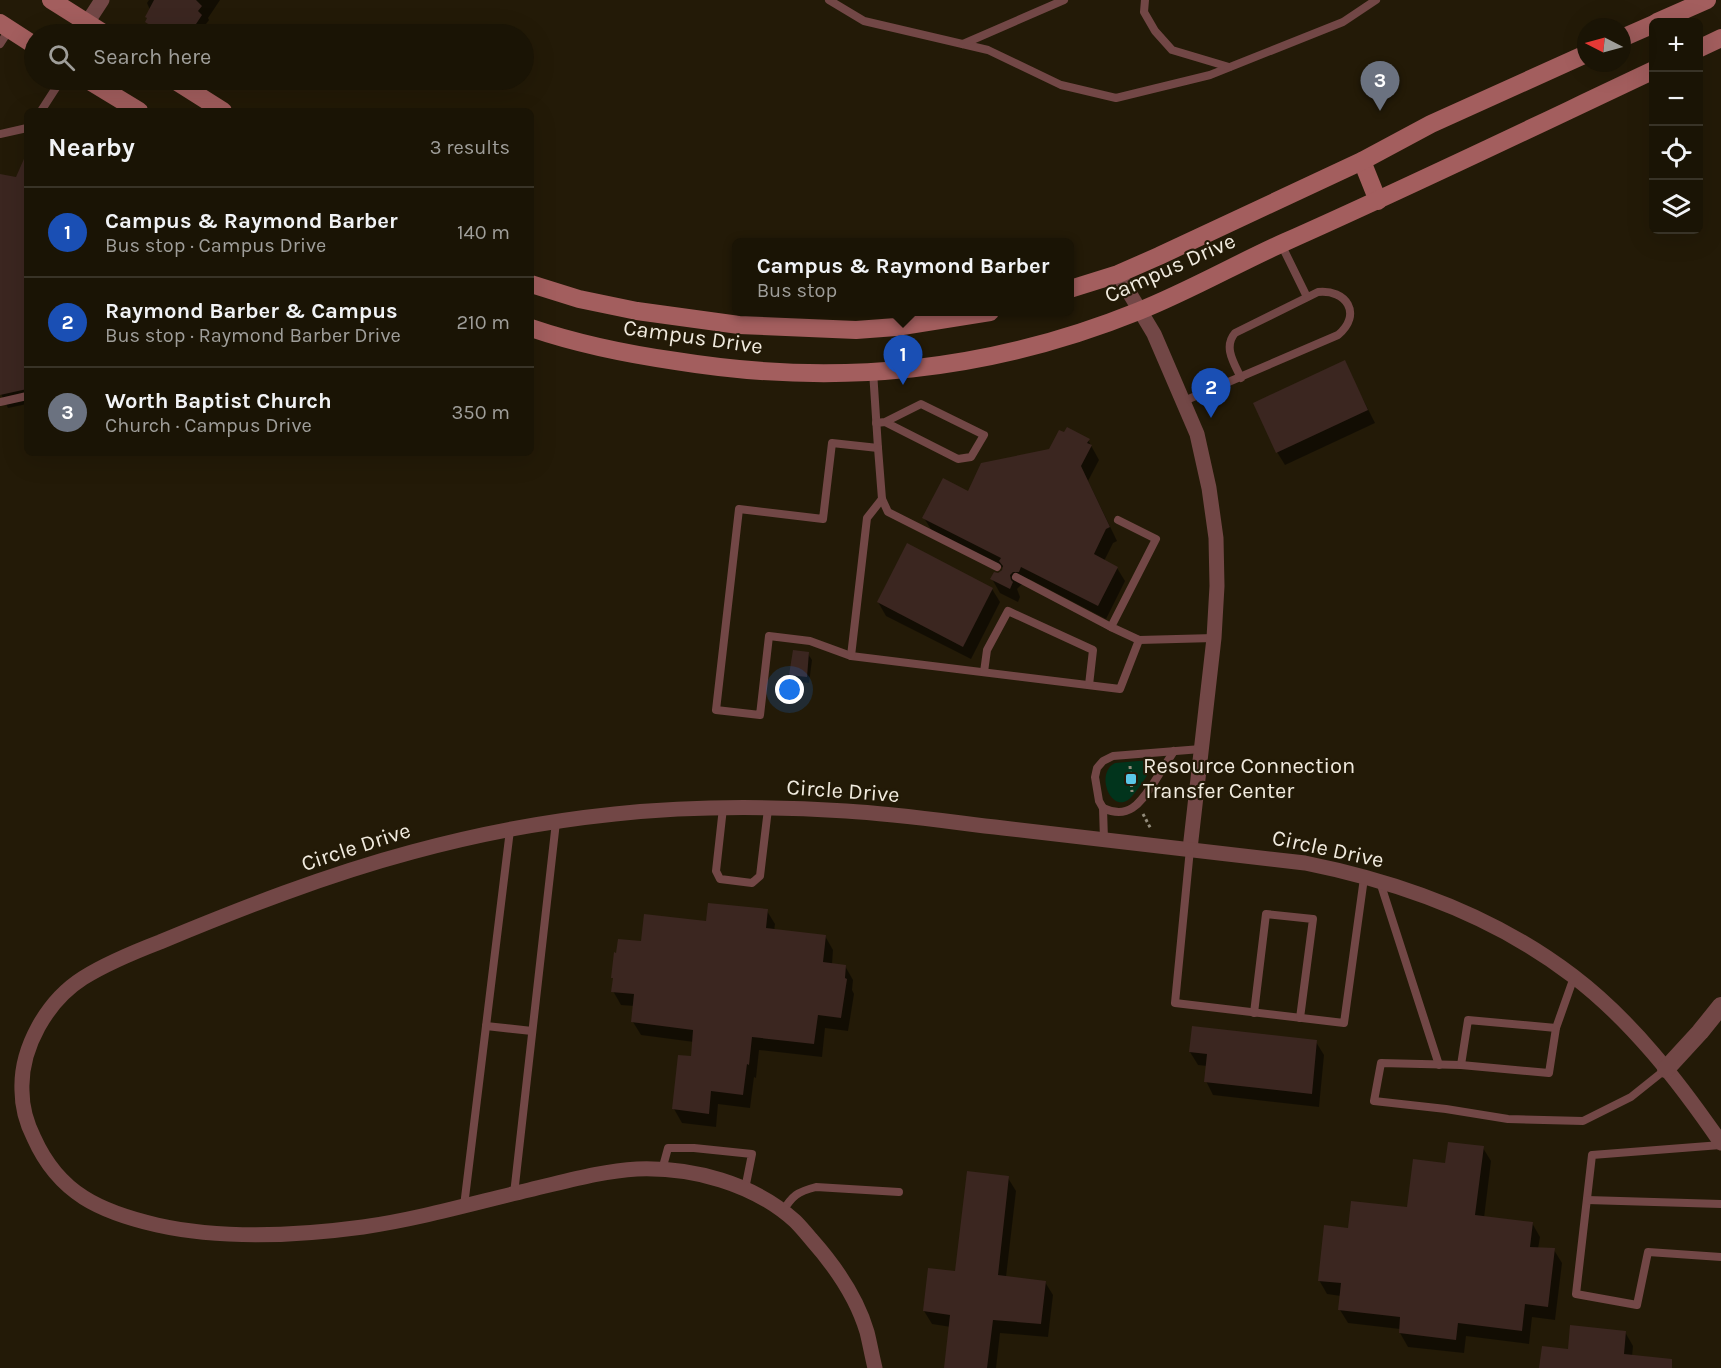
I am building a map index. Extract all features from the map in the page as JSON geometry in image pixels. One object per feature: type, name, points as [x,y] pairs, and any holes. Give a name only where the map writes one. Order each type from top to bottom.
[{"type":"main road","points":[[51,0],[77,24]]},
{"type":"main road","points":[[1666,18],[1707,0]]},
{"type":"main road","points":[[1631,34],[1649,26]]},
{"type":"main road","points":[[3,32],[24,41]]},
{"type":"main road","points":[[1703,47],[1721,38]]},
{"type":"main road","name":"Campus Drive","points":[[1074,288],[1118,274],[1159,256],[1362,161],[1431,124],[1577,58]]},
{"type":"main road","name":"Campus Drive","points":[[534,329],[561,338],[634,355],[797,374],[832,374],[937,366],[982,359],[1030,347],[1140,311],[1649,72]]},
{"type":"main road","points":[[103,90],[129,108]]},
{"type":"main road","points":[[190,90],[218,108]]},
{"type":"main road","points":[[1362,161],[1378,201]]},
{"type":"main road","name":"Campus Drive","points":[[534,285],[579,299],[637,311],[739,325],[856,330],[896,327],[965,316]]},
{"type":"street","points":[[85,24],[102,0]]},
{"type":"street","points":[[1118,274],[1154,334],[1197,434],[1209,488],[1216,538],[1217,586],[1214,638],[1190,849]]},
{"type":"street","name":"Circle Drive","points":[[875,1368],[866,1329],[851,1295],[830,1260],[793,1219],[757,1194],[719,1179],[677,1171],[635,1169],[588,1176],[365,1227],[296,1233],[244,1235],[179,1230],[128,1218],[95,1206],[68,1186],[47,1162],[26,1120],[21,1092],[24,1065],[34,1037],[43,1019],[62,995],[82,978],[121,958],[245,907],[407,853],[469,837],[617,813],[695,808],[847,811],[1305,864],[1335,869],[1443,903],[1496,928],[1543,955],[1574,977],[1644,1043],[1690,1099],[1721,1144]]},
{"type":"street","points":[[1666,1069],[1721,1006]]},
{"type":"lane","points":[[829,0],[864,21],[988,50],[1061,85],[1116,98],[1210,75],[1343,22],[1376,0]]},
{"type":"lane","points":[[963,44],[1064,0]]},
{"type":"lane","points":[[1145,0],[1144,12],[1155,31],[1172,50],[1229,67]]},
{"type":"lane","points":[[43,108],[55,90]]},
{"type":"lane","points":[[0,134],[24,129]]},
{"type":"lane","points":[[1281,244],[1307,297]]},
{"type":"lane","points":[[1184,401],[1240,378],[1338,334],[1345,329],[1349,321],[1351,310],[1347,301],[1329,291],[1318,292],[1236,333],[1230,339],[1228,348],[1240,378]]},
{"type":"lane","points":[[873,371],[882,499],[888,512],[997,567]]},
{"type":"lane","points":[[0,402],[24,397]]},
{"type":"lane","points":[[876,423],[885,422],[921,404],[984,435],[971,457],[958,459],[885,422]]},
{"type":"lane","points":[[878,448],[832,443],[823,519],[739,509],[716,710],[760,715],[769,636],[810,641],[851,656],[1120,689],[1139,640]]},
{"type":"lane","points":[[851,656],[867,518],[882,499]]},
{"type":"lane","points":[[1112,627],[1156,539],[1118,520]]},
{"type":"lane","points":[[1016,577],[1139,640],[1214,638]]},
{"type":"lane","points":[[984,672],[987,650],[1008,611],[1093,650],[1089,685]]},
{"type":"lane","points":[[1104,840],[1103,808],[1095,777],[1097,768],[1103,761],[1113,756],[1202,749]]},
{"type":"lane","points":[[1103,808],[1112,812],[1123,812],[1133,808],[1141,801],[1174,752]]},
{"type":"lane","points":[[723,808],[716,870],[720,879],[752,883],[760,876],[768,809]]},
{"type":"lane","points":[[514,1194],[556,822]]},
{"type":"lane","points":[[464,1206],[510,830]]},
{"type":"lane","points":[[1190,849],[1175,1003],[1344,1023],[1364,878]]},
{"type":"lane","points":[[1380,882],[1439,1065]]},
{"type":"lane","points":[[1254,1012],[1266,914],[1313,919],[1300,1018]]},
{"type":"lane","points":[[1574,977],[1556,1028],[1549,1073],[1461,1065],[1381,1063],[1374,1101],[1508,1119],[1583,1121],[1631,1097],[1666,1069]]},
{"type":"lane","points":[[1461,1065],[1468,1020],[1556,1028]]},
{"type":"lane","points":[[486,1026],[532,1031]]},
{"type":"lane","points":[[1721,1144],[1592,1155],[1576,1294],[1637,1305],[1648,1252],[1721,1257]]},
{"type":"lane","points":[[662,1170],[668,1148],[694,1148],[752,1154],[745,1190]]},
{"type":"lane","points":[[782,1212],[791,1198],[804,1190],[816,1187],[899,1192]]},
{"type":"lane","points":[[1587,1200],[1721,1204]]},
{"type":"green space","points":[[1150,760],[1154,762],[1154,765],[1131,797],[1121,802],[1116,801],[1107,790],[1106,775],[1109,768],[1115,763]]},
{"type":"building","points":[[154,0],[196,0],[202,6],[198,11],[202,15],[196,24],[148,24],[145,22],[147,18],[145,17]]},
{"type":"building","points":[[24,159],[24,390],[0,395],[0,174],[16,177]]},
{"type":"building","points":[[1345,360],[1368,410],[1276,453],[1253,403]]},
{"type":"building","points":[[1067,427],[1090,439],[1087,443],[1092,445],[1081,466],[1110,527],[1106,529],[1094,554],[1118,567],[1098,606],[1021,567],[1019,572],[1013,572],[1010,575],[1013,582],[1010,589],[990,579],[994,572],[998,573],[1002,570],[1003,566],[999,561],[1001,558],[922,518],[943,478],[968,491],[981,463],[1049,449],[1059,430],[1064,432]]},
{"type":"building","points":[[907,543],[993,588],[963,647],[877,602]]},
{"type":"building","points":[[793,650],[809,652],[807,677],[789,675]]},
{"type":"building","points":[[708,903],[768,909],[766,928],[826,935],[823,962],[846,965],[845,978],[847,979],[841,1018],[818,1015],[814,1044],[752,1037],[743,1095],[711,1091],[709,1114],[672,1109],[678,1055],[691,1056],[693,1030],[631,1022],[634,994],[611,992],[614,952],[616,953],[618,939],[641,941],[644,914],[706,921]]},
{"type":"building","points":[[1192,1026],[1317,1040],[1312,1094],[1204,1082],[1207,1054],[1189,1052]]},
{"type":"building","points":[[1448,1142],[1484,1146],[1475,1215],[1533,1222],[1530,1247],[1555,1248],[1548,1307],[1525,1304],[1522,1331],[1458,1323],[1456,1340],[1399,1333],[1400,1317],[1338,1310],[1341,1283],[1318,1281],[1324,1225],[1348,1228],[1351,1201],[1407,1207],[1413,1159],[1445,1163]]},
{"type":"building","points":[[967,1171],[1009,1176],[998,1275],[1046,1281],[1041,1324],[993,1320],[987,1368],[944,1368],[950,1315],[923,1311],[928,1268],[955,1271]]},
{"type":"building","points":[[1570,1325],[1626,1331],[1624,1354],[1672,1359],[1672,1368],[1539,1368],[1542,1346],[1568,1349]]},
{"type":"place","name":"Worth Baptist Church","points":[[1380,111]]},
{"type":"place","name":"Campus & Raymond Barber","points":[[903,385]]},
{"type":"place","name":"Raymond Barber & Campus","points":[[1211,418]]},
{"type":"place","name":"Resource Connection Transfer Center","points":[[1131,779]]}]
